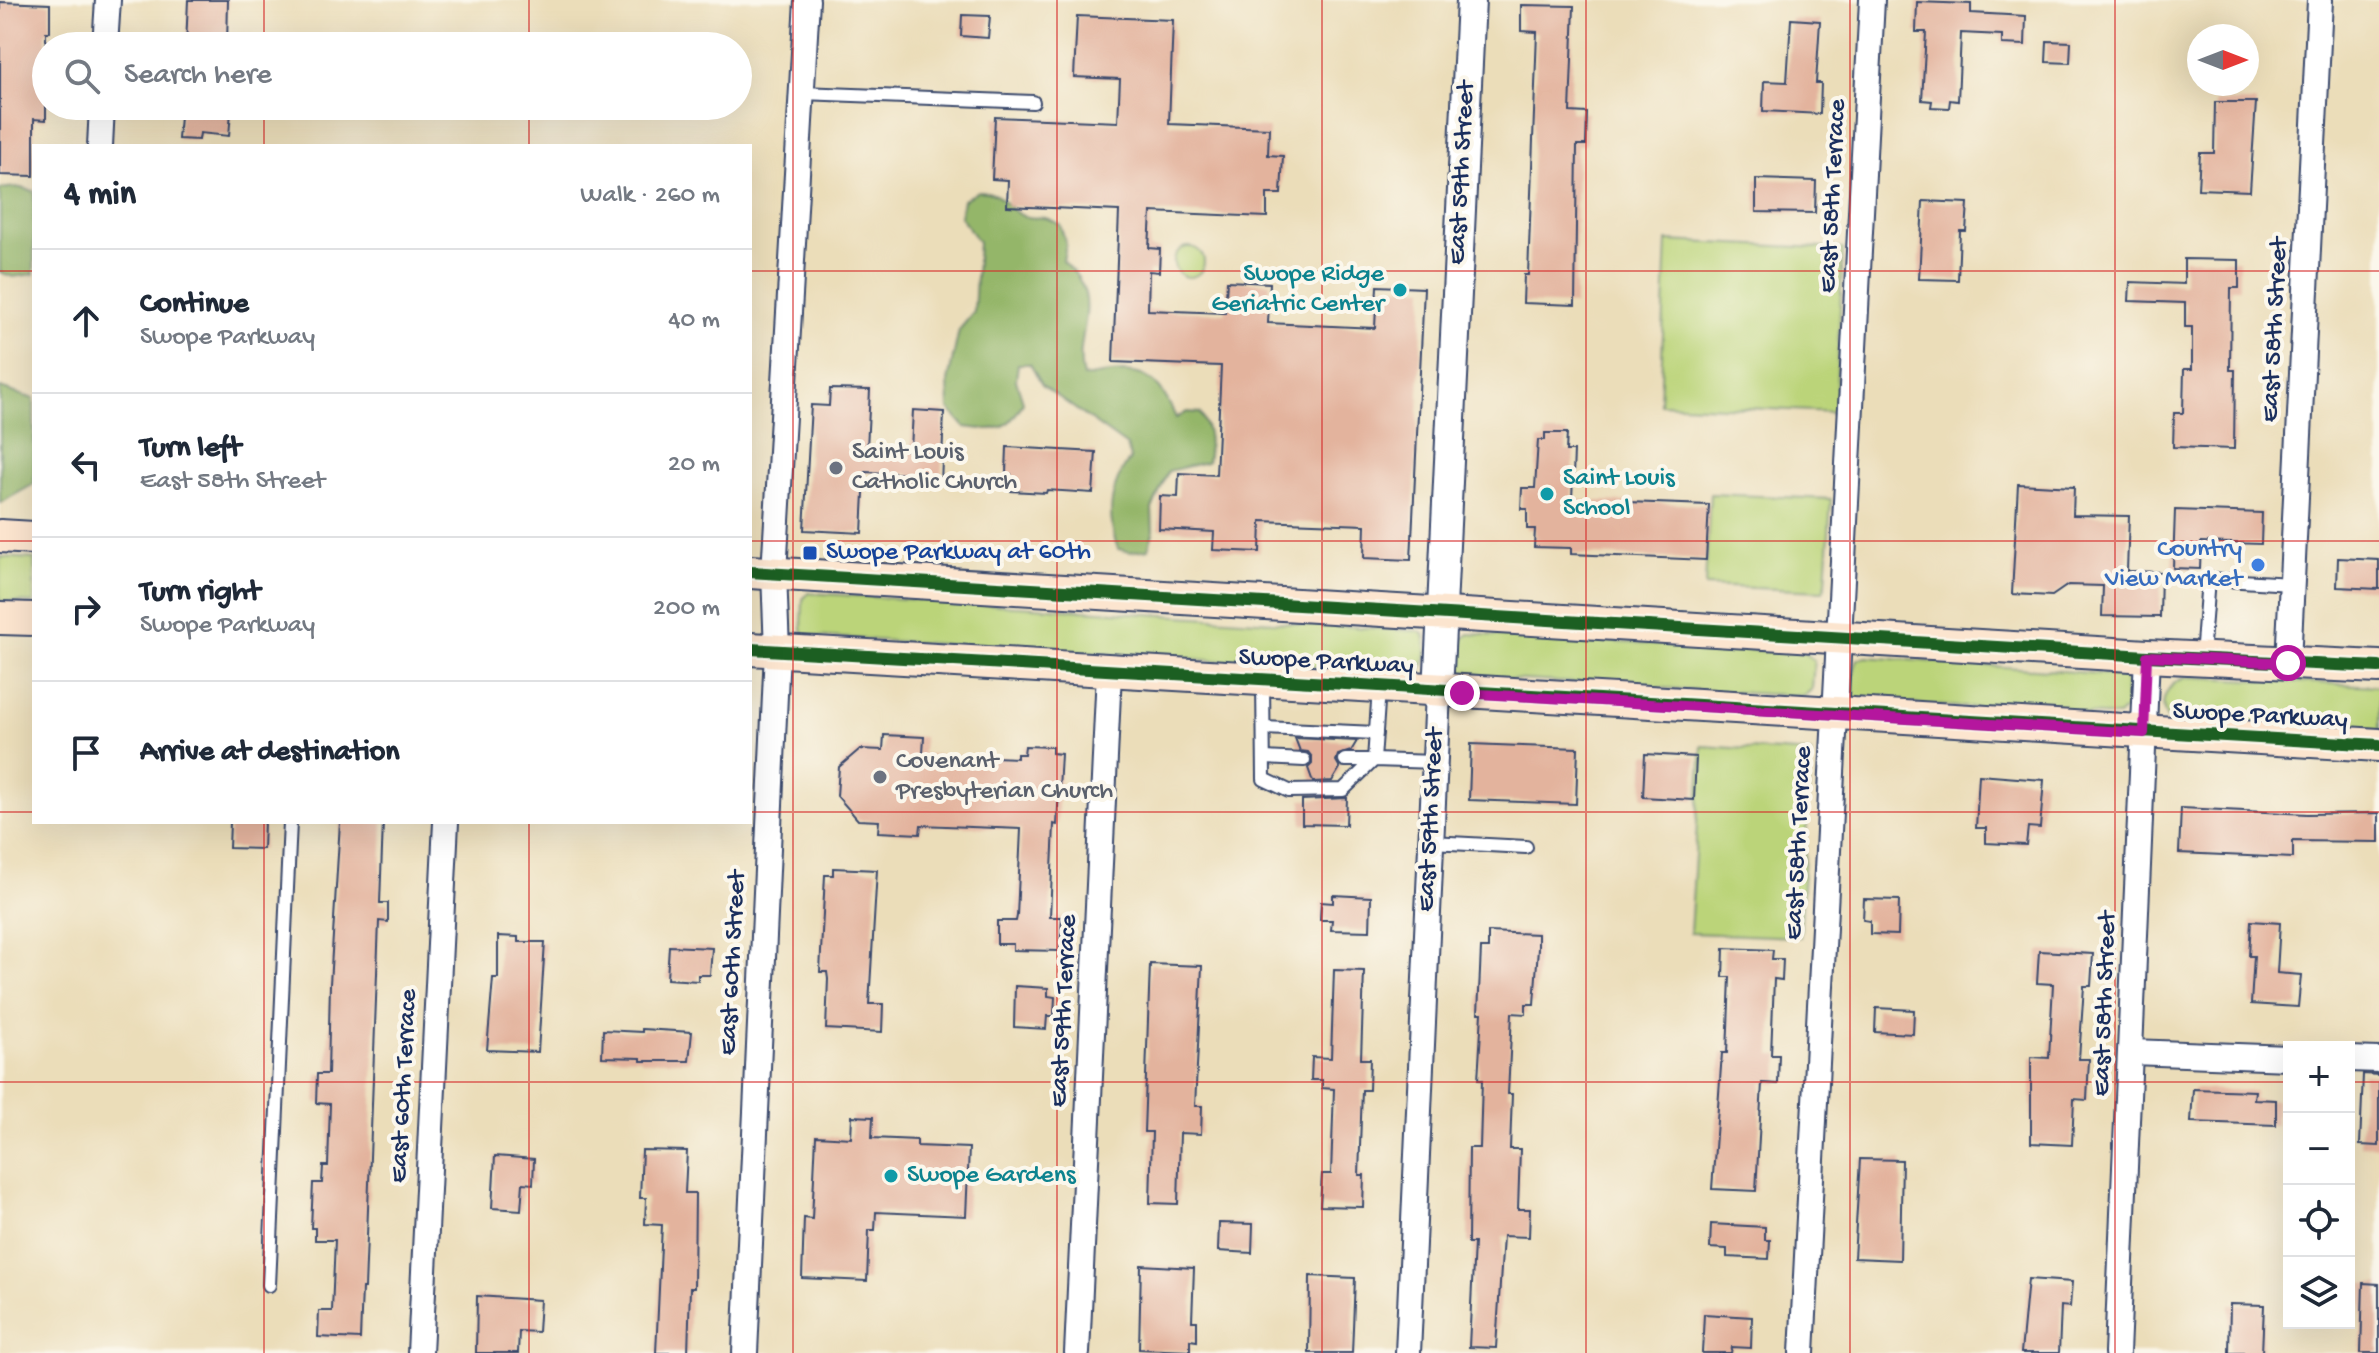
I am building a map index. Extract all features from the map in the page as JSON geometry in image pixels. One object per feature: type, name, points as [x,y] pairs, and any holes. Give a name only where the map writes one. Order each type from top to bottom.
[{"type":"main road","points":[[0,536],[32,538]]},
{"type":"main road","points":[[762,572],[2147,656],[2379,667]]},
{"type":"main road","points":[[0,618],[32,619]]},
{"type":"main road","name":"Swope Parkway","points":[[764,650],[2379,745]]},
{"type":"street","points":[[106,32],[108,0]]},
{"type":"street","name":"East 60th Street","points":[[745,1353],[764,650],[762,572],[807,0]]},
{"type":"street","name":"East 59th Street","points":[[1408,1353],[1471,0]]},
{"type":"street","name":"East 58th Terrace","points":[[1802,1353],[1872,0]]},
{"type":"street","name":"East 58th Street","points":[[2288,663],[2320,0]]},
{"type":"street","points":[[100,144],[101,120]]},
{"type":"street","name":"East 58th Street","points":[[2117,1353],[2147,656]]},
{"type":"street","name":"East 59th Terrace","points":[[1077,1353],[1109,672]]},
{"type":"street","name":"East 60th Terrace","points":[[420,1353],[446,824]]},
{"type":"street","points":[[2132,1052],[2283,1058]]},
{"type":"street","points":[[2355,1059],[2379,1060]]},
{"type":"lane","points":[[802,93],[1033,102]]},
{"type":"lane","points":[[2202,659],[2208,579],[2291,584]]},
{"type":"lane","points":[[1263,681],[1264,779],[1289,791],[1343,790],[1374,760],[1379,688]]},
{"type":"lane","points":[[1264,728],[1376,733]]},
{"type":"lane","points":[[1264,758],[1304,760]]},
{"type":"lane","points":[[1345,760],[1435,762]]},
{"type":"lane","points":[[269,1285],[290,824]]},
{"type":"lane","points":[[1431,842],[1526,847]]},
{"type":"green space","points":[[16,187],[32,191],[32,274],[13,277],[0,272],[0,189]]},
{"type":"green space","points":[[978,191],[994,194],[1023,216],[1044,218],[1060,225],[1066,244],[1063,261],[1077,276],[1084,290],[1083,377],[1129,372],[1140,375],[1159,388],[1176,418],[1187,412],[1200,413],[1206,425],[1207,462],[1168,471],[1152,509],[1153,533],[1148,549],[1130,552],[1118,549],[1114,537],[1112,502],[1118,480],[1130,459],[1127,446],[1042,385],[1030,364],[1018,364],[1016,380],[1023,402],[1006,424],[993,429],[965,427],[949,409],[948,381],[959,330],[974,312],[978,242],[960,216],[963,200]]},
{"type":"green space","points":[[1667,241],[1843,249],[1835,412],[1660,404]]},
{"type":"green space","points":[[1189,247],[1199,252],[1204,262],[1199,272],[1189,277],[1179,272],[1174,262],[1179,252]]},
{"type":"green space","points":[[0,388],[32,398],[32,485],[0,503]]},
{"type":"green space","points":[[1710,494],[1831,499],[1823,591],[1705,586]]},
{"type":"green space","points":[[0,557],[32,559],[32,603],[0,601]]},
{"type":"green space","points":[[809,593],[1418,631],[1424,634],[1426,653],[1421,670],[1405,672],[811,636],[804,634],[802,628],[803,599]]},
{"type":"green space","points":[[1469,634],[1805,653],[1814,661],[1812,689],[1804,696],[1471,677],[1459,670],[1460,641]]},
{"type":"green space","points":[[1866,657],[2116,675],[2126,679],[2126,708],[2118,716],[1861,701],[1855,698],[1854,673],[1858,659]]},
{"type":"green space","points":[[2191,677],[2379,686],[2379,730],[2167,719],[2164,704],[2167,691],[2177,682]]},
{"type":"green space","points":[[1702,746],[1811,753],[1800,937],[1690,933]]},
{"type":"building","points":[[188,0],[228,0],[227,32],[187,32]]},
{"type":"building","points":[[0,2],[50,4],[50,32],[32,32],[32,176],[0,175]]},
{"type":"building","points":[[1917,2],[1971,4],[1971,13],[2026,16],[2025,45],[2002,44],[2002,35],[1961,33],[1958,101],[1950,100],[1949,108],[1931,107],[1932,101],[1922,100],[1926,32],[1916,32]]},
{"type":"building","points":[[1521,5],[1574,6],[1570,112],[1587,113],[1586,145],[1577,145],[1575,305],[1523,303],[1524,275],[1528,275],[1537,32],[1521,31]]},
{"type":"building","points":[[962,15],[990,16],[988,38],[961,36]]},
{"type":"building","name":"Swope Ridge Geriatric Center","points":[[1077,16],[1173,20],[1169,124],[1269,128],[1268,155],[1283,156],[1281,194],[1267,194],[1267,217],[1151,212],[1149,248],[1160,249],[1159,272],[1149,271],[1148,310],[1225,313],[1227,281],[1270,283],[1268,323],[1375,328],[1377,286],[1424,288],[1411,560],[1364,558],[1365,525],[1261,521],[1260,552],[1213,550],[1214,532],[1159,529],[1160,496],[1178,497],[1179,473],[1216,475],[1221,366],[1113,362],[1119,211],[1007,206],[1008,180],[992,179],[995,117],[1118,122],[1120,79],[1074,77]]},
{"type":"building","points":[[1791,19],[1820,21],[1816,83],[1821,83],[1820,114],[1763,111],[1764,81],[1787,82]]},
{"type":"building","points":[[2047,41],[2071,42],[2070,63],[2046,62]]},
{"type":"building","points":[[2215,102],[2256,102],[2250,191],[2198,189],[2200,153],[2214,153]]},
{"type":"building","points":[[180,120],[230,120],[229,136],[200,133],[199,140],[178,139]]},
{"type":"building","points":[[1756,179],[1816,181],[1815,213],[1756,212]]},
{"type":"building","points":[[1923,201],[1968,203],[1966,231],[1960,231],[1958,280],[1919,279]]},
{"type":"building","points":[[2184,259],[2239,260],[2239,288],[2231,288],[2230,370],[2235,370],[2234,449],[2173,447],[2174,413],[2183,413],[2184,369],[2192,369],[2192,327],[2185,327],[2185,303],[2129,301],[2130,282],[2184,284]]},
{"type":"building","name":"Saint Louis Catholic Church","points":[[830,389],[870,390],[867,448],[911,450],[913,410],[944,412],[941,484],[909,483],[909,474],[865,472],[862,533],[804,530],[811,405],[829,406]]},
{"type":"building","name":"Saint Louis School","points":[[1545,433],[1567,433],[1566,451],[1574,451],[1572,500],[1709,505],[1706,560],[1571,554],[1571,548],[1534,547],[1535,529],[1527,529],[1527,509],[1521,509],[1522,488],[1535,488],[1538,440],[1545,440]]},
{"type":"building","points":[[1007,447],[1096,452],[1093,493],[1011,491],[1011,474],[1006,474]]},
{"type":"building","points":[[2018,484],[2074,487],[2073,515],[2129,516],[2127,571],[2161,572],[2160,617],[2102,616],[2103,586],[2068,585],[2052,596],[2012,594]]},
{"type":"building","points":[[2175,510],[2262,513],[2261,544],[2201,542],[2200,569],[2173,568]]},
{"type":"building","points":[[2338,558],[2379,560],[2379,589],[2337,587]]},
{"type":"building","points":[[884,735],[924,737],[923,754],[1017,758],[1017,754],[1024,754],[1025,746],[1052,747],[1052,753],[1061,754],[1050,917],[1062,917],[1060,951],[1013,950],[1013,944],[997,944],[997,921],[1016,921],[1021,829],[921,825],[920,834],[878,832],[879,821],[858,820],[837,796],[839,767],[860,749],[883,750]]},
{"type":"building","points":[[1295,738],[1357,741],[1351,751],[1338,755],[1336,761],[1340,768],[1332,781],[1313,782],[1308,768],[1312,757],[1308,752],[1300,751]]},
{"type":"building","points":[[1471,744],[1578,748],[1576,804],[1469,800]]},
{"type":"building","points":[[1645,754],[1696,757],[1694,800],[1643,797]]},
{"type":"building","points":[[1979,775],[2044,780],[2040,828],[2028,827],[2026,845],[1986,843],[1986,828],[1976,828]]},
{"type":"building","points":[[1347,798],[1346,825],[1302,824],[1302,800]]},
{"type":"building","points":[[2181,808],[2307,814],[2379,813],[2379,842],[2293,841],[2293,858],[2179,853]]},
{"type":"building","points":[[230,824],[264,824],[263,849],[229,848]]},
{"type":"building","points":[[340,824],[383,824],[380,903],[388,903],[388,922],[379,921],[365,1288],[362,1288],[360,1339],[318,1337],[319,1311],[332,1311],[335,1240],[315,1240],[315,1228],[311,1228],[313,1183],[322,1183],[323,1166],[328,1166],[330,1104],[316,1103],[317,1074],[328,1074]]},
{"type":"building","points":[[833,868],[877,870],[869,1004],[883,1004],[882,1032],[826,1029],[828,979],[827,972],[820,972],[825,875],[833,875]]},
{"type":"building","points":[[1333,895],[1371,897],[1370,931],[1331,930],[1332,920],[1320,920],[1321,902],[1333,903]]},
{"type":"building","points":[[1864,899],[1899,900],[1898,935],[1870,934],[1870,921],[1863,920]]},
{"type":"building","points":[[2251,921],[2280,923],[2277,973],[2301,975],[2298,1007],[2251,1004],[2254,956],[2249,956]]},
{"type":"building","points":[[1488,932],[1538,934],[1534,1004],[1526,1004],[1526,1014],[1512,1013],[1508,1094],[1512,1094],[1510,1149],[1520,1149],[1518,1209],[1530,1209],[1529,1237],[1503,1236],[1496,1348],[1469,1347],[1474,1243],[1468,1243],[1469,1148],[1480,1148],[1482,1080],[1478,1080],[1482,1013],[1478,1013],[1481,948],[1488,948]]},
{"type":"building","points":[[498,936],[518,937],[518,942],[545,942],[538,1052],[487,1050],[493,978],[498,978]]},
{"type":"building","points":[[669,946],[712,948],[710,975],[698,975],[698,981],[667,979]]},
{"type":"building","points":[[1724,948],[1773,950],[1772,959],[1783,959],[1782,980],[1774,979],[1771,1055],[1779,1055],[1778,1084],[1762,1083],[1756,1191],[1712,1189],[1722,1053],[1727,1053],[1730,977],[1723,977]]},
{"type":"building","points":[[2039,951],[2093,954],[2091,986],[2084,986],[2079,1059],[2089,1059],[2087,1100],[2074,1099],[2072,1145],[2031,1143],[2031,1057],[2049,1058],[2053,984],[2037,983]]},
{"type":"building","points":[[1150,964],[1202,966],[1195,1106],[1202,1106],[1201,1134],[1180,1133],[1178,1204],[1150,1203],[1152,1132],[1144,1132]]},
{"type":"building","points":[[1334,970],[1364,971],[1361,1059],[1370,1059],[1369,1090],[1362,1090],[1359,1175],[1364,1175],[1363,1207],[1320,1206],[1322,1174],[1331,1174],[1334,1089],[1322,1088],[1322,1080],[1311,1080],[1312,1057],[1331,1058]]},
{"type":"building","points":[[1015,986],[1048,988],[1048,996],[1055,997],[1054,1016],[1047,1016],[1046,1029],[1014,1027]]},
{"type":"building","points":[[1876,1008],[1914,1010],[1913,1034],[1875,1032]]},
{"type":"building","points":[[642,1029],[692,1032],[689,1061],[602,1057],[603,1030],[642,1032]]},
{"type":"building","points":[[2363,1074],[2379,1075],[2379,1146],[2360,1145]]},
{"type":"building","points":[[2193,1089],[2255,1091],[2254,1099],[2276,1100],[2276,1125],[2191,1122]]},
{"type":"building","name":"Swope Gardens","points":[[852,1116],[873,1117],[872,1138],[917,1140],[917,1146],[969,1148],[966,1216],[876,1212],[875,1230],[869,1230],[867,1281],[802,1278],[804,1218],[812,1219],[816,1136],[851,1138]]},
{"type":"building","points":[[642,1150],[687,1151],[685,1193],[695,1193],[694,1288],[690,1288],[688,1353],[656,1353],[662,1225],[645,1224],[646,1198],[640,1198]]},
{"type":"building","points":[[495,1156],[534,1159],[533,1184],[523,1183],[521,1210],[492,1208]]},
{"type":"building","points":[[1860,1159],[1902,1160],[1900,1260],[1854,1258]]},
{"type":"building","points":[[1219,1223],[1253,1224],[1252,1253],[1218,1251]]},
{"type":"building","points":[[1711,1224],[1765,1227],[1765,1240],[1770,1240],[1769,1259],[1727,1257],[1727,1249],[1710,1248]]},
{"type":"building","points":[[1141,1265],[1194,1268],[1192,1321],[1197,1321],[1197,1341],[1190,1340],[1190,1351],[1139,1349]]},
{"type":"building","points":[[1310,1276],[1355,1278],[1352,1353],[1309,1353]]},
{"type":"building","points":[[2028,1279],[2072,1282],[2070,1307],[2061,1306],[2059,1353],[2021,1353]]},
{"type":"building","points":[[2363,1283],[2379,1284],[2379,1353],[2361,1353]]},
{"type":"building","points":[[477,1296],[540,1300],[538,1332],[519,1331],[518,1353],[476,1353]]},
{"type":"building","points":[[2230,1304],[2264,1305],[2262,1353],[2229,1353]]},
{"type":"building","points":[[1704,1314],[1752,1317],[1751,1348],[1732,1347],[1731,1353],[1702,1353]]},
{"type":"cycle path","points":[[752,572],[2147,656],[2379,667]]},
{"type":"cycle path","points":[[752,649],[2379,745]]},
{"type":"place","name":"Swope Ridge Geriatric Center","points":[[1400,290]]},
{"type":"place","name":"Saint Louis Catholic Church","points":[[836,468]]},
{"type":"place","name":"Saint Louis School","points":[[1547,494]]},
{"type":"place","name":"Swope Parkway at 60th","points":[[810,553]]},
{"type":"place","name":"Country View Market","points":[[2258,565]]},
{"type":"place","name":"Covenant Presbyterian Church","points":[[880,777]]},
{"type":"place","name":"Swope Gardens","points":[[891,1176]]},
{"type":"route","points":[[1462,693],[2144,733],[2147,656],[2288,663]]}]
